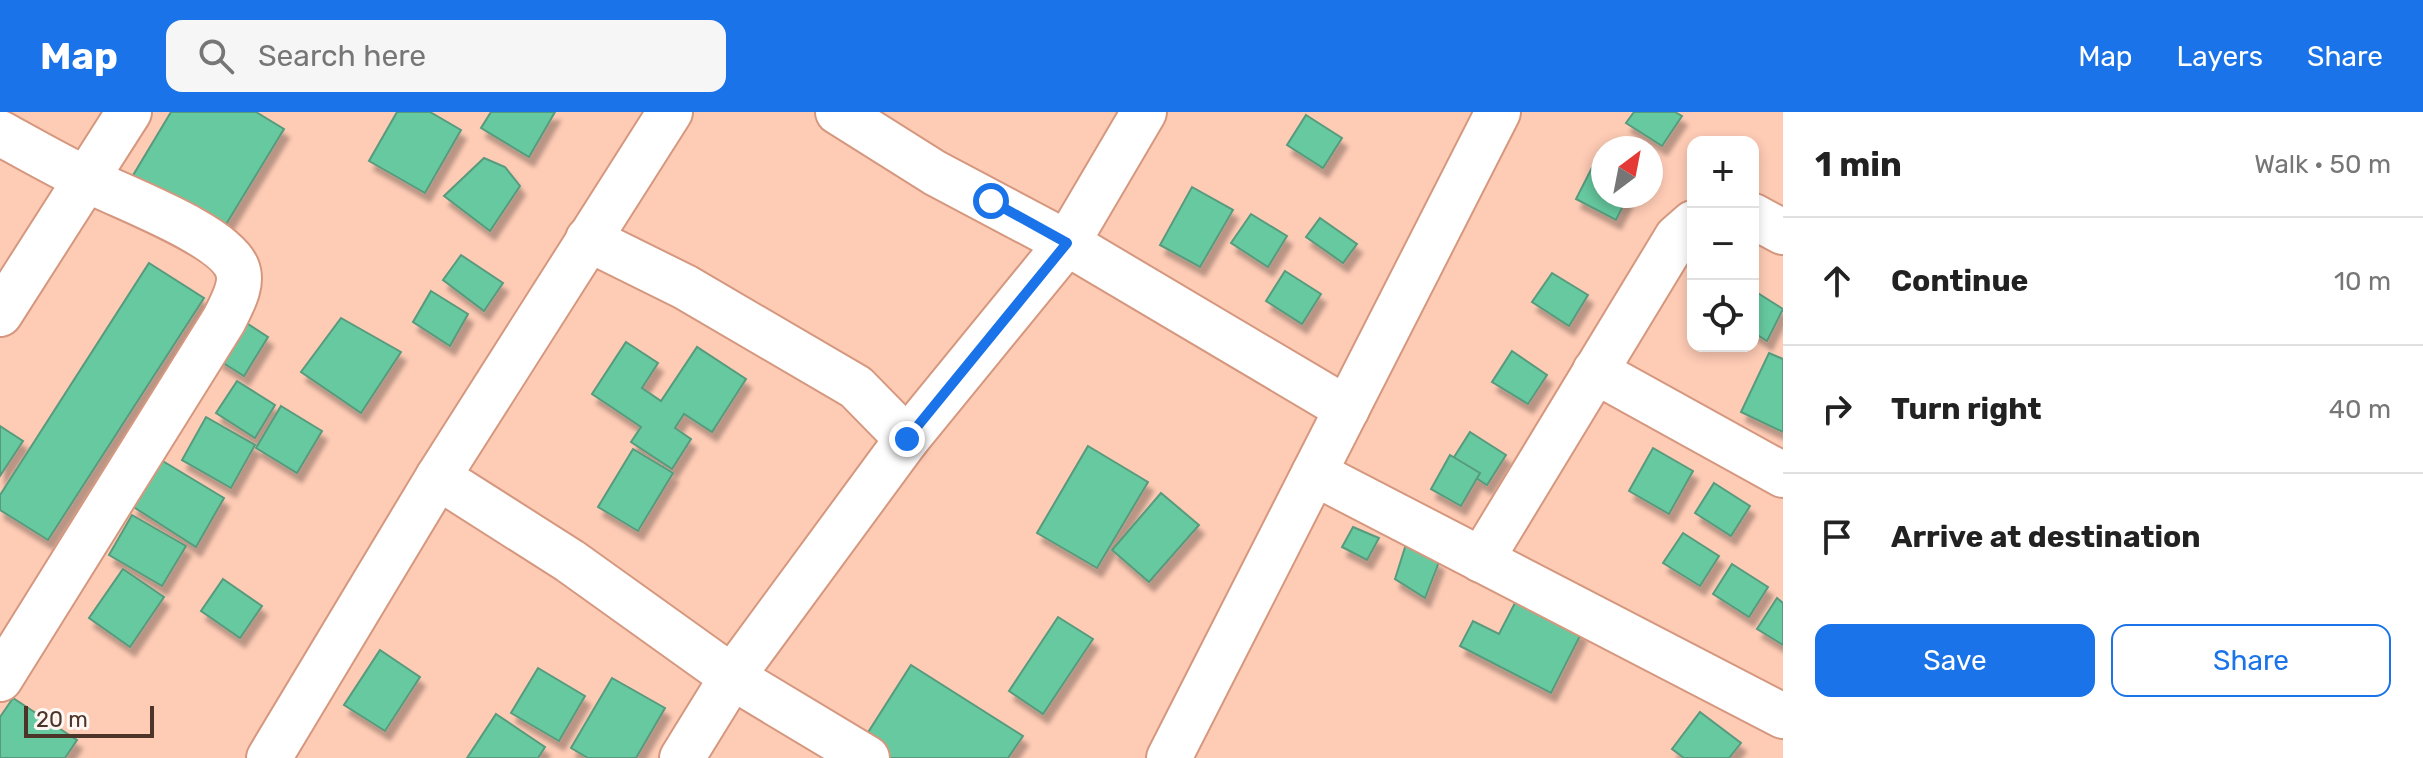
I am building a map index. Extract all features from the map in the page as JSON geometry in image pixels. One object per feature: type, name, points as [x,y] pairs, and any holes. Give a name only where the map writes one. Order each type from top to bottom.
[{"type":"street","points":[[0,314],[129,112]]},
{"type":"street","points":[[269,758],[438,477],[670,112]]},
{"type":"street","points":[[838,112],[935,173],[1067,243],[1347,409]]},
{"type":"street","points":[[682,758],[732,677],[907,439],[1067,243],[1144,112]]},
{"type":"street","points":[[1169,758],[1498,112]]},
{"type":"street","points":[[0,133],[87,180],[191,229],[224,250],[238,269],[238,289],[208,346],[0,679]]},
{"type":"street","points":[[1759,219],[1783,232]]},
{"type":"street","points":[[1481,560],[1677,237],[1687,228]]},
{"type":"street","points":[[588,239],[685,287],[856,387],[907,439]]},
{"type":"street","points":[[1595,371],[1783,475]]},
{"type":"street","points":[[1314,473],[1783,716]]},
{"type":"street","points":[[438,477],[570,561],[732,677],[867,758]]},
{"type":"building","points":[[171,112],[256,112],[284,129],[219,236],[129,182]]},
{"type":"building","points":[[397,112],[430,112],[461,130],[425,193],[369,161]]},
{"type":"building","points":[[491,112],[555,112],[529,157],[481,128]]},
{"type":"building","points":[[1634,112],[1675,112],[1682,116],[1663,144],[1663,136],[1646,136],[1626,123]]},
{"type":"building","points":[[1306,115],[1342,138],[1323,168],[1287,145]]},
{"type":"building","points":[[484,158],[505,167],[520,186],[490,231],[444,196]]},
{"type":"building","points":[[1591,170],[1591,207],[1576,199]]},
{"type":"building","points":[[1192,187],[1233,210],[1200,267],[1160,245]]},
{"type":"building","points":[[1593,208],[1622,208],[1616,220]]},
{"type":"building","points":[[1251,214],[1287,236],[1268,267],[1231,243]]},
{"type":"building","points":[[1320,218],[1357,244],[1343,263],[1306,237]]},
{"type":"building","points":[[461,255],[503,283],[484,311],[443,280]]},
{"type":"building","points":[[149,263],[204,298],[48,540],[0,510],[0,495]]},
{"type":"building","points":[[1285,271],[1321,294],[1302,324],[1266,301]]},
{"type":"building","points":[[1552,273],[1588,295],[1569,326],[1532,302]]},
{"type":"building","points":[[431,291],[468,314],[450,346],[413,322]]},
{"type":"building","points":[[1759,294],[1783,309],[1767,341],[1759,336]]},
{"type":"building","points":[[341,318],[401,352],[361,413],[301,372]]},
{"type":"building","points":[[242,320],[268,337],[244,376],[217,359]]},
{"type":"building","points":[[626,342],[658,363],[642,388],[661,401],[697,347],[746,379],[712,432],[684,414],[675,428],[691,439],[672,469],[631,442],[641,427],[592,394]]},
{"type":"building","points":[[1512,351],[1547,375],[1528,404],[1492,382]]},
{"type":"building","points":[[1769,353],[1783,359],[1783,432],[1741,412]]},
{"type":"building","points":[[237,381],[275,405],[255,438],[216,413]]},
{"type":"building","points":[[281,406],[322,431],[297,473],[256,448]]},
{"type":"building","points":[[206,417],[255,445],[231,488],[182,460]]},
{"type":"building","points":[[0,426],[23,441],[0,476]]},
{"type":"building","points":[[1470,432],[1506,455],[1487,485],[1451,462]]},
{"type":"building","points":[[1088,446],[1148,482],[1097,568],[1037,533]]},
{"type":"building","points":[[1653,448],[1693,471],[1669,514],[1629,491]]},
{"type":"building","points":[[633,449],[673,473],[638,531],[598,507]]},
{"type":"building","points":[[1450,455],[1480,473],[1461,506],[1431,489]]},
{"type":"building","points":[[161,460],[224,498],[196,547],[132,506]]},
{"type":"building","points":[[1714,483],[1750,506],[1731,536],[1695,513]]},
{"type":"building","points":[[1161,493],[1199,525],[1149,582],[1112,550]]},
{"type":"building","points":[[132,515],[186,546],[162,586],[109,555]]},
{"type":"building","points":[[1353,527],[1379,538],[1367,560],[1342,547]]},
{"type":"building","points":[[1683,533],[1719,556],[1700,586],[1663,563]]},
{"type":"building","points":[[1407,541],[1439,562],[1425,598],[1395,579]]},
{"type":"building","points":[[1732,564],[1768,587],[1749,617],[1713,594]]},
{"type":"building","points":[[123,569],[164,597],[130,647],[89,618]]},
{"type":"building","points":[[223,579],[262,606],[240,638],[201,611]]},
{"type":"building","points":[[1777,598],[1783,603],[1783,645],[1757,629]]},
{"type":"building","points":[[1517,599],[1582,632],[1551,693],[1460,646],[1473,621],[1499,634]]},
{"type":"building","points":[[1058,617],[1093,639],[1043,714],[1009,691]]},
{"type":"building","points":[[380,650],[420,677],[385,731],[344,705]]},
{"type":"building","points":[[911,665],[1023,736],[1008,758],[881,758],[860,745]]},
{"type":"building","points":[[538,668],[585,696],[559,741],[511,713]]},
{"type":"building","points":[[612,678],[665,708],[636,758],[588,758],[571,748]]},
{"type":"building","points":[[13,698],[77,740],[65,758],[0,758],[0,717]]},
{"type":"building","points":[[1700,712],[1741,743],[1729,758],[1684,758],[1672,749]]},
{"type":"building","points":[[496,714],[545,747],[538,758],[467,758]]},
{"type":"route","points":[[907,439],[1067,243],[991,201]]}]
